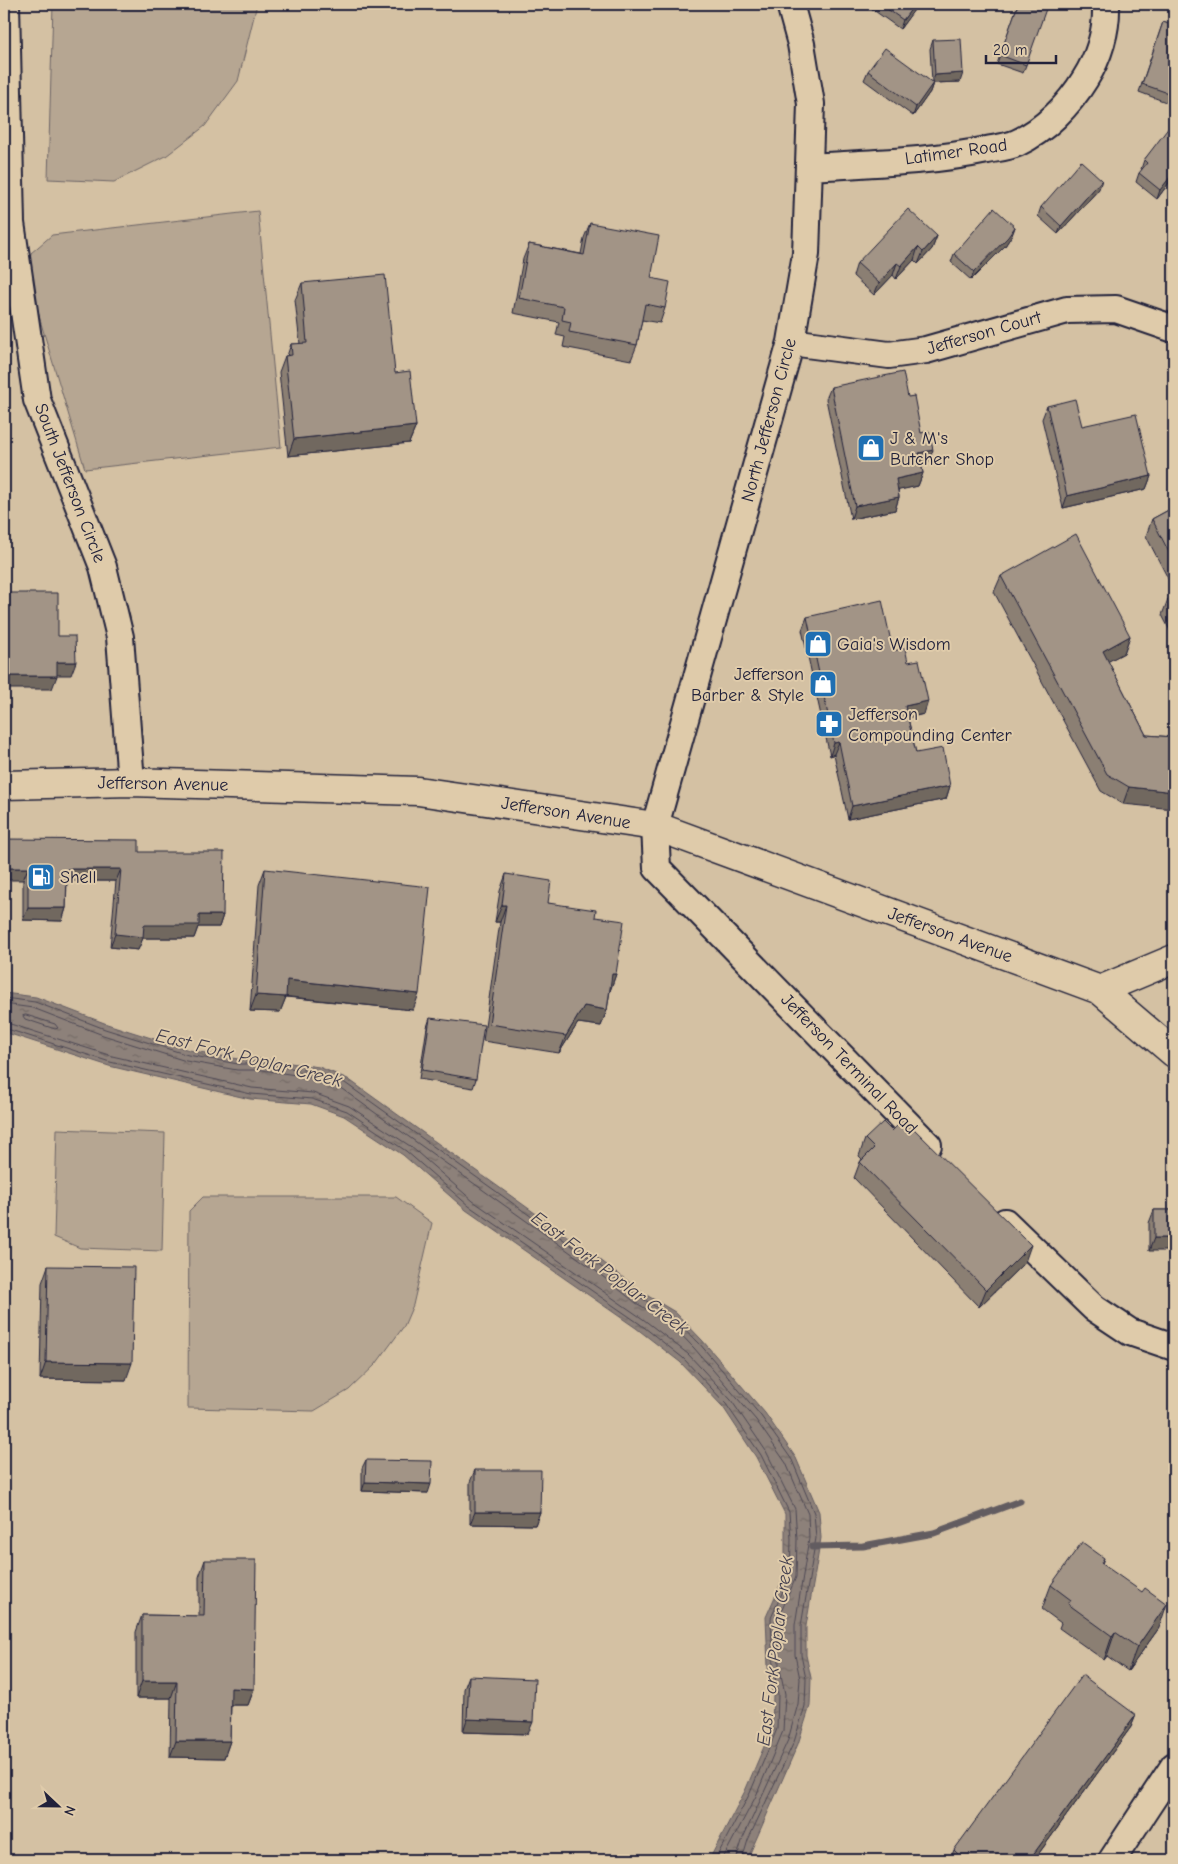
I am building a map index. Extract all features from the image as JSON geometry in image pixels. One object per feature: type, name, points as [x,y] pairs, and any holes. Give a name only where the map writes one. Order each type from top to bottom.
[{"type":"street","name":"South Jefferson Circle","points":[[6,4],[11,223],[37,400],[103,567],[110,593],[120,637],[131,782]]},
{"type":"street","name":"North Jefferson Circle","points":[[655,826],[792,342],[806,254],[811,104],[801,44],[790,4]]},
{"type":"street","name":"Latimer Road","points":[[810,167],[950,156],[1016,144],[1054,118],[1074,97],[1090,72],[1101,44],[1106,4]]},
{"type":"street","name":"Jefferson Court","points":[[792,342],[889,355],[926,350],[1067,310],[1116,308],[1174,329]]},
{"type":"street","name":"Jefferson Avenue","points":[[4,785],[131,782],[418,791],[655,826],[1100,990],[1174,1053]]},
{"type":"street","name":"Jefferson Terminal Road","points":[[655,826],[656,868],[947,1165]]},
{"type":"street","points":[[1100,990],[1174,959]]},
{"type":"street","points":[[989,1206],[1094,1308],[1130,1332],[1174,1347]]},
{"type":"street","points":[[1112,1860],[1174,1766]]},
{"type":"shaded area","points":[[53,4],[257,4],[238,81],[205,126],[166,156],[114,182],[48,179]]},
{"type":"shaded area","points":[[258,211],[281,447],[85,469],[27,277],[31,253],[52,235]]},
{"type":"shaded area","points":[[57,1129],[165,1133],[162,1251],[80,1248],[54,1237]]},
{"type":"shaded area","points":[[203,1197],[396,1197],[432,1223],[413,1305],[404,1326],[376,1364],[349,1390],[314,1411],[188,1408],[189,1211]]},
{"type":"water","name":"East Fork Poplar Creek","points":[[4,993],[36,997],[107,1024],[189,1050],[238,1059],[262,1059],[319,1067],[348,1079],[599,1259],[643,1293],[675,1312],[702,1340],[765,1413],[796,1458],[819,1512],[821,1538],[806,1626],[806,1655],[811,1678],[810,1706],[798,1744],[747,1860],[709,1860],[745,1791],[772,1728],[773,1695],[768,1667],[766,1617],[785,1574],[785,1514],[756,1457],[723,1407],[680,1362],[636,1328],[466,1210],[403,1155],[344,1116],[311,1104],[250,1099],[109,1066],[4,1032]]},
{"type":"building","points":[[880,4],[915,4],[903,20]]},
{"type":"building","points":[[1018,4],[1042,4],[1047,6],[1026,65],[1000,55]]},
{"type":"building","points":[[1163,22],[1174,26],[1174,95],[1142,84]]},
{"type":"building","points":[[961,39],[963,73],[935,75],[933,40]]},
{"type":"building","points":[[885,48],[933,83],[916,107],[868,71]]},
{"type":"building","points":[[1173,122],[1174,172],[1160,190],[1139,173],[1147,163],[1144,160]]},
{"type":"building","points":[[1081,161],[1102,180],[1061,226],[1041,207]]},
{"type":"building","points":[[994,208],[1015,227],[1008,237],[974,272],[954,254]]},
{"type":"building","points":[[908,209],[937,236],[923,252],[918,247],[901,266],[897,263],[879,283],[857,263]]},
{"type":"building","points":[[590,223],[659,236],[651,278],[670,282],[665,308],[645,304],[637,345],[569,332],[571,322],[562,320],[564,307],[519,298],[529,244],[584,255]]},
{"type":"building","points":[[385,275],[395,373],[410,371],[416,426],[294,439],[285,356],[292,355],[291,344],[307,343],[302,283]]},
{"type":"building","points":[[903,372],[908,397],[914,396],[921,433],[929,431],[933,450],[919,453],[923,473],[896,479],[899,497],[855,506],[831,387]]},
{"type":"building","points":[[1075,399],[1082,426],[1136,414],[1151,476],[1067,496],[1047,406]]},
{"type":"building","points":[[1174,507],[1174,562],[1152,519]]},
{"type":"building","points":[[1076,534],[1130,636],[1103,651],[1146,735],[1174,737],[1174,792],[1129,787],[1107,774],[1001,576]]},
{"type":"building","points":[[4,593],[58,593],[58,636],[75,636],[76,662],[57,662],[57,676],[4,676]]},
{"type":"building","points":[[1174,596],[1174,610],[1168,599]]},
{"type":"building","points":[[882,600],[893,651],[905,648],[908,662],[919,660],[928,701],[905,706],[916,753],[943,748],[950,786],[852,806],[839,742],[834,743],[807,617]]},
{"type":"building","points":[[4,839],[139,840],[139,852],[224,852],[223,915],[199,915],[199,925],[144,925],[143,937],[115,934],[121,869],[67,869],[66,908],[28,908],[28,868],[4,868]]},
{"type":"building","points":[[265,869],[430,887],[419,994],[287,980],[286,997],[256,995]]},
{"type":"building","points":[[506,874],[551,881],[548,903],[596,910],[595,917],[624,921],[616,974],[612,974],[607,1010],[584,1006],[566,1036],[489,1024],[506,905],[502,905]]},
{"type":"building","points":[[430,1018],[484,1025],[476,1079],[422,1070]]},
{"type":"building","points":[[904,1119],[1031,1245],[986,1290],[860,1162],[874,1148],[865,1139],[883,1122],[892,1131]]},
{"type":"building","points":[[1154,1210],[1174,1210],[1174,1238],[1154,1238]]},
{"type":"building","points":[[48,1266],[134,1267],[132,1363],[46,1362]]},
{"type":"building","points":[[366,1460],[432,1461],[431,1484],[365,1482]]},
{"type":"building","points":[[475,1470],[541,1470],[540,1512],[475,1512]]},
{"type":"building","points":[[1082,1542],[1104,1558],[1101,1563],[1142,1592],[1145,1588],[1167,1604],[1137,1647],[1115,1632],[1112,1636],[1068,1604],[1071,1600],[1051,1585]]},
{"type":"building","points":[[205,1560],[256,1560],[254,1689],[231,1688],[230,1741],[176,1741],[177,1681],[142,1681],[142,1615],[204,1616]]},
{"type":"building","points":[[1082,1675],[1136,1715],[1029,1860],[953,1860],[958,1854],[954,1850]]},
{"type":"building","points":[[469,1676],[535,1679],[533,1722],[467,1719]]},
{"type":"waterway","points":[[812,1547],[863,1546],[934,1533],[1020,1501]]},
{"type":"place","name":"J & M's Butcher Shop","points":[[871,448]]},
{"type":"place","name":"Gaia's Wisdom","points":[[818,644]]},
{"type":"place","name":"Jefferson Barber & Style","points":[[823,684]]},
{"type":"place","name":"Jefferson Compounding Center","points":[[829,724]]},
{"type":"place","name":"Shell","points":[[41,877]]}]
